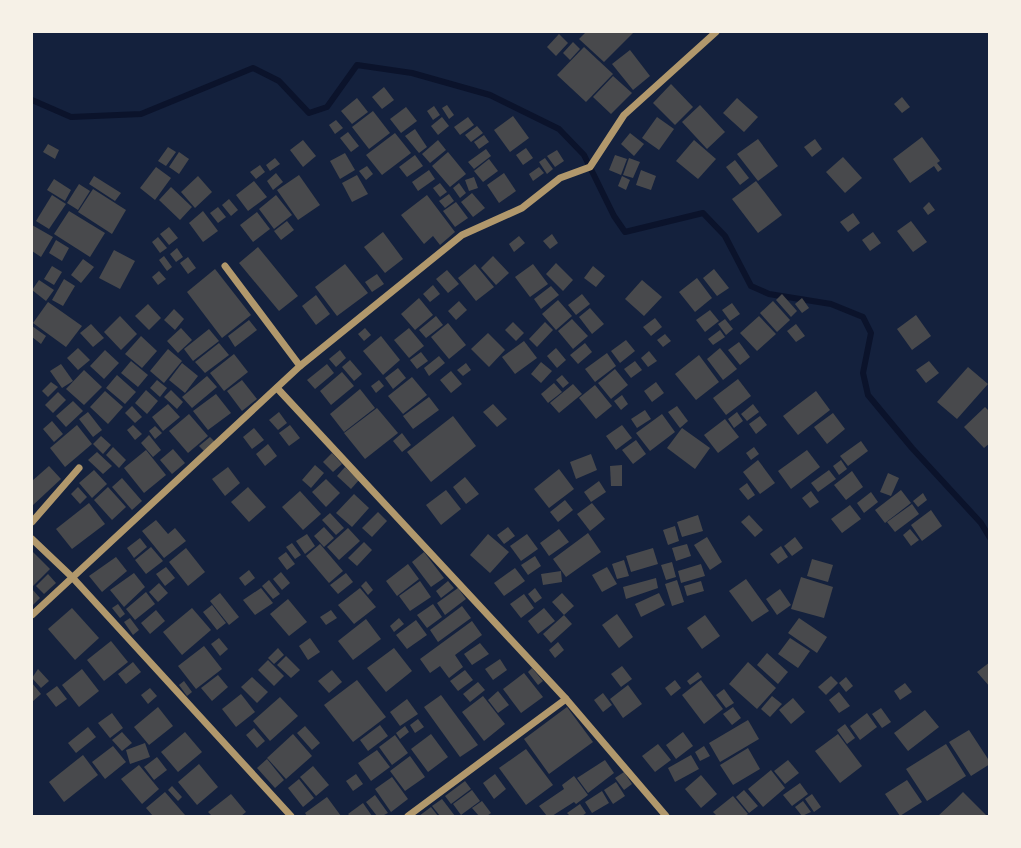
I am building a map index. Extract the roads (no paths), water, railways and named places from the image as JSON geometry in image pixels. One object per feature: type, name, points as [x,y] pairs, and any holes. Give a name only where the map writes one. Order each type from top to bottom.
[{"type":"street","points":[[32,615],[300,366],[462,235],[522,208],[560,178],[590,167],[624,115],[716,32]]},
{"type":"street","points":[[225,266],[300,366]]},
{"type":"street","points":[[277,388],[566,699],[666,817]]},
{"type":"street","points":[[32,522],[79,468]]},
{"type":"street","points":[[32,539],[72,577],[291,817]]},
{"type":"street","points":[[408,817],[566,699]]},
{"type":"waterway","points":[[32,100],[71,117],[141,114],[253,68],[279,81],[309,113],[327,107],[357,65],[412,73],[490,95],[559,129],[584,155],[614,216],[625,232],[703,213],[725,236],[751,286],[769,294],[831,304],[863,317],[871,333],[863,373],[868,395],[981,523],[990,538]]}]
